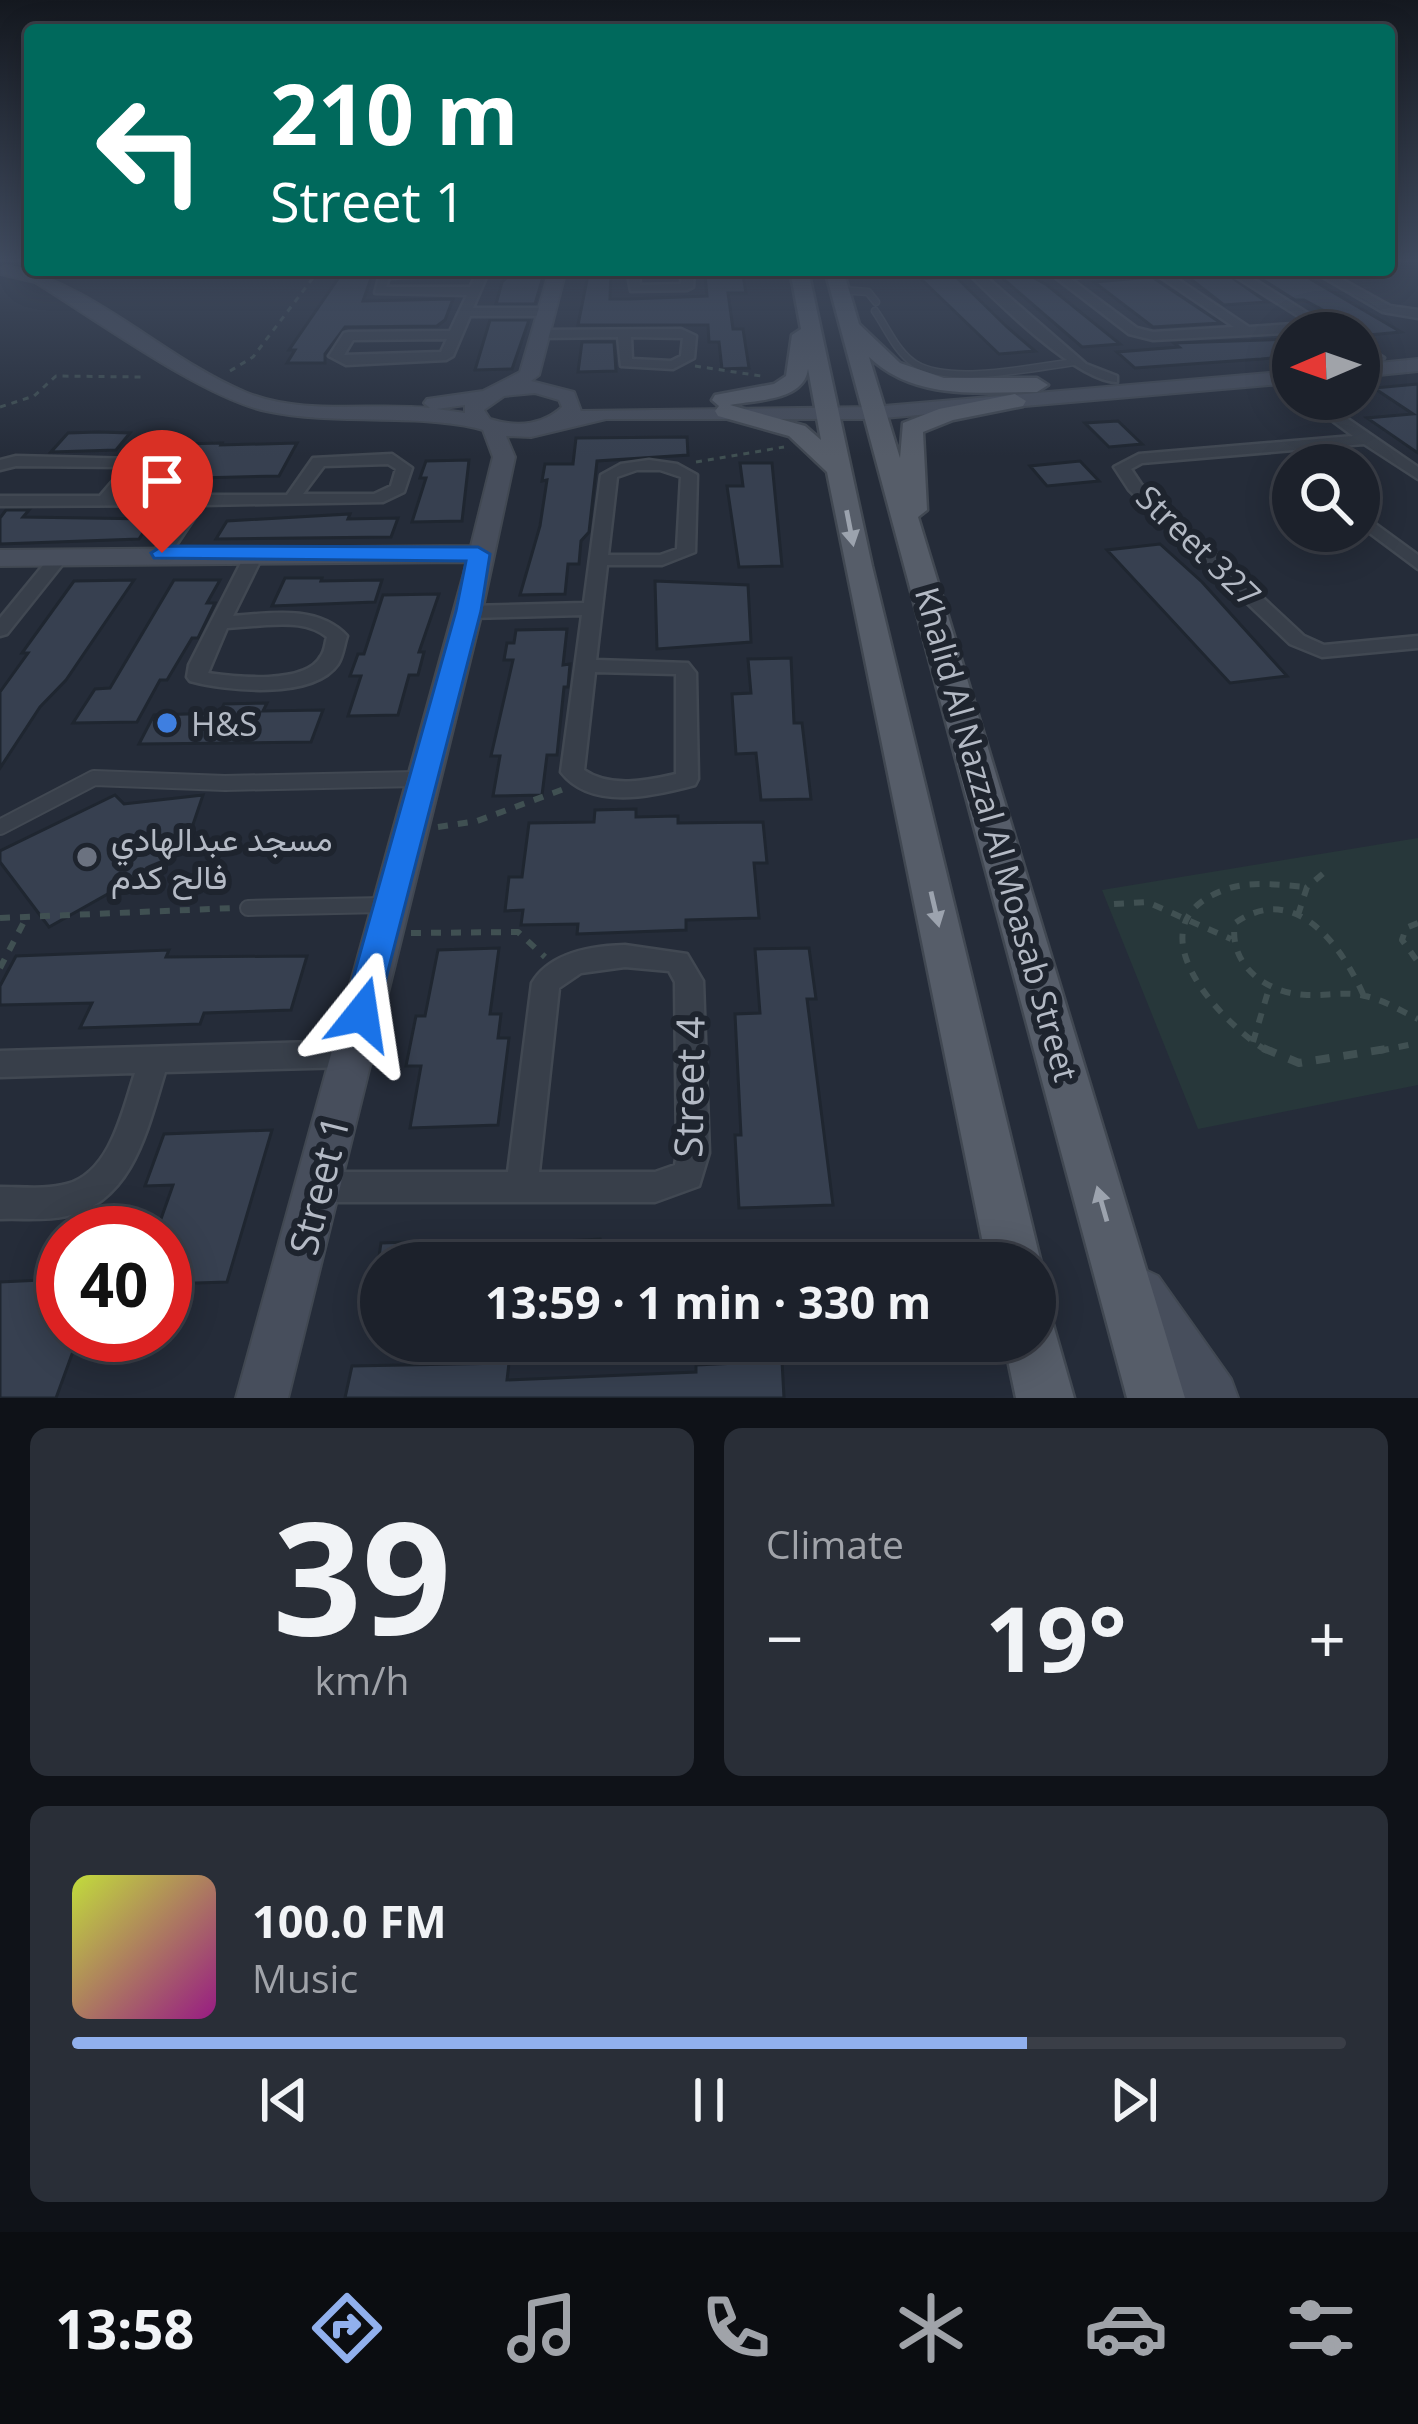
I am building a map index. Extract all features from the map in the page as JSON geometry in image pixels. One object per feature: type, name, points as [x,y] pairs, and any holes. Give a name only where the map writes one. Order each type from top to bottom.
[{"type":"main road","points":[[118,325],[221,388],[262,406],[332,415],[441,414],[521,430],[606,413],[725,406],[760,395],[789,383],[800,366],[797,346],[807,325]]},
{"type":"main road","points":[[152,325],[273,392],[319,401],[444,403],[497,393],[559,393],[614,402],[725,406],[844,419],[1037,385],[1079,370],[1112,379],[1272,376]]},
{"type":"main road","points":[[529,375],[574,408],[504,457],[473,409],[529,375],[543,325]]},
{"type":"main road","points":[[820,325],[833,333],[844,419]]},
{"type":"main road","points":[[850,327],[893,368],[909,375],[948,383],[1037,385]]},
{"type":"main road","name":"Khalid Al Nazzal Al Moasab Street","points":[[850,327],[844,419],[1011,1242]]},
{"type":"main road","points":[[1380,355],[1418,355]]},
{"type":"main road","points":[[1380,369],[1418,365]]},
{"type":"main road","points":[[725,406],[778,423],[1272,378]]},
{"type":"main road","points":[[914,542],[911,428],[947,414],[1015,400]]},
{"type":"main road","name":"Khalid Al Nazzal Al Moasab Street","points":[[844,419],[914,542],[1156,1398]]},
{"type":"main road","name":"Street 1","points":[[262,1398],[320,1187],[504,457]]},
{"type":"main road","points":[[0,557],[478,554]]},
{"type":"main road","points":[[1117,1256],[1212,1398]]},
{"type":"main road","points":[[1037,1362],[1045,1398]]},
{"type":"street","points":[[454,335],[349,336],[337,356],[346,361],[440,358],[446,356],[458,325]]},
{"type":"street","points":[[1031,325],[1079,370]]},
{"type":"street","points":[[1125,325],[1163,337],[1272,330]]},
{"type":"street","points":[[1239,325],[1246,330]]},
{"type":"street","points":[[541,334],[624,334],[686,334],[687,358],[682,363],[626,363],[624,334]]},
{"type":"street","points":[[1339,420],[1418,475]]},
{"type":"street","name":"Street 327","points":[[1366,440],[1138,459],[1122,467],[1135,487],[1297,640],[1322,651],[1418,642]]},
{"type":"street","points":[[0,501],[196,501],[292,500],[377,499],[398,489],[404,468],[392,459],[319,461],[292,500]]},
{"type":"street","points":[[0,465],[16,460],[130,461],[134,466],[105,500]]},
{"type":"street","points":[[588,666],[681,667],[686,673],[690,769],[686,779],[672,784],[600,787],[580,782],[572,772],[609,475],[622,467],[681,469],[689,475],[686,552],[662,560],[602,560]]},
{"type":"street","points":[[162,553],[196,501]]},
{"type":"street","points":[[1380,534],[1418,564]]},
{"type":"street","points":[[221,622],[314,621],[328,626],[337,635],[328,664],[311,676],[284,682],[212,682],[197,677],[199,664],[254,555]]},
{"type":"street","points":[[2,625],[60,556]]},
{"type":"street","points":[[468,611],[589,609]]},
{"type":"street","name":"Street 4","points":[[320,1187],[655,1187],[688,1175],[693,1153],[689,981],[676,962],[585,959],[558,969]]},
{"type":"street","points":[[522,1185],[546,983],[558,969]]},
{"type":"street","points":[[0,1064],[350,1054]]},
{"type":"street","points":[[0,1203],[76,1198],[100,1181],[118,1160],[153,1062]]},
{"type":"lane","points":[[887,325],[910,361],[928,370],[1079,370]]},
{"type":"lane","points":[[0,827],[94,778],[225,783],[424,779]]},
{"type":"lane","points":[[248,908],[387,919]]},
{"type":"path","points":[[230,371],[253,358],[278,325]]},
{"type":"path","points":[[682,363],[789,383]]},
{"type":"path","points":[[0,407],[34,397],[56,376],[142,377]]},
{"type":"path","points":[[681,469],[706,457],[752,456],[844,419]]},
{"type":"path","points":[[411,828],[477,821],[580,782]]},
{"type":"path","points":[[1298,915],[1307,887],[1325,872]]},
{"type":"path","points":[[1307,887],[1250,882],[1205,897],[1187,920],[1184,954],[1192,979],[1208,1003],[1253,1042],[1296,1064],[1418,1043]]},
{"type":"path","points":[[1114,904],[1147,902],[1231,940],[1243,964],[1270,985],[1298,994],[1363,994],[1418,1019]]},
{"type":"path","points":[[0,918],[248,908]]},
{"type":"path","points":[[1231,940],[1235,922],[1245,914],[1278,910],[1298,915],[1331,937],[1363,994]]},
{"type":"path","points":[[0,968],[27,916]]},
{"type":"path","points":[[387,919],[518,932],[558,969]]},
{"type":"path","points":[[1418,923],[1406,928],[1402,940],[1418,962]]},
{"type":"path","points":[[1253,1042],[1270,985]]},
{"type":"shaded area","points":[[1418,838],[1418,1085],[1198,1129],[1102,890]]},
{"type":"building","points":[[306,325],[438,325],[345,327],[325,354],[325,363],[287,363],[295,350],[289,350]]},
{"type":"building","points":[[488,325],[527,325],[512,369],[475,370]]},
{"type":"building","points":[[708,325],[743,329],[749,368],[722,369],[719,342],[709,342]]},
{"type":"building","points":[[969,325],[1005,325],[1035,351],[999,354]]},
{"type":"building","points":[[1057,325],[1097,325],[1120,344],[1082,347]]},
{"type":"building","points":[[1380,325],[1389,325],[1401,332],[1380,334]]},
{"type":"building","points":[[1272,340],[1272,358],[1135,368],[1117,352],[1179,347],[1174,343]]},
{"type":"building","points":[[582,342],[614,342],[616,371],[578,372]]},
{"type":"building","points":[[1418,384],[1418,453],[1370,420],[1413,414],[1380,387]]},
{"type":"building","points":[[1118,421],[1142,444],[1109,447],[1085,423]]},
{"type":"building","points":[[68,433],[130,433],[116,450],[51,452]]},
{"type":"building","points":[[687,437],[688,455],[597,461],[589,532],[581,541],[579,564],[568,564],[565,594],[520,595],[540,526],[545,464],[573,464],[576,438]]},
{"type":"building","points":[[297,443],[279,476],[158,479],[183,444]]},
{"type":"building","points":[[469,460],[462,521],[412,522],[426,478],[420,478],[426,461]]},
{"type":"building","points":[[1080,461],[1099,481],[1047,486],[1030,466]]},
{"type":"building","points":[[740,463],[772,463],[782,566],[739,567],[727,486],[743,486]]},
{"type":"building","points":[[6,510],[29,510],[23,517],[152,519],[139,539],[0,544],[0,518]]},
{"type":"building","points":[[350,514],[348,519],[398,518],[391,537],[216,539],[227,521]]},
{"type":"building","points":[[1160,544],[1202,582],[1287,676],[1230,683],[1107,550]]},
{"type":"building","points":[[285,578],[382,580],[375,602],[272,606]]},
{"type":"building","points":[[134,580],[0,768],[0,692],[28,653],[22,653],[74,581]]},
{"type":"building","points":[[174,580],[220,580],[207,603],[215,603],[198,638],[192,638],[167,680],[160,680],[137,722],[73,723],[95,689],[110,688]]},
{"type":"building","points":[[655,581],[748,585],[751,642],[657,649]]},
{"type":"building","points":[[439,594],[419,652],[424,652],[418,675],[409,675],[398,715],[348,716],[361,676],[350,676],[358,654],[364,654],[383,595]]},
{"type":"building","points":[[567,629],[563,665],[570,664],[568,687],[564,687],[557,755],[547,755],[542,795],[493,796],[500,756],[491,756],[513,660],[504,660],[507,643],[514,643],[516,630]]},
{"type":"building","points":[[791,658],[794,723],[802,723],[811,799],[761,800],[756,753],[736,754],[732,694],[751,693],[748,659]]},
{"type":"building","points":[[267,703],[263,711],[323,710],[311,742],[139,744],[154,715],[220,713],[224,704]]},
{"type":"building","name":"مسجد عبدالهادي فالح كدم","points":[[115,795],[124,804],[203,795],[184,851],[49,927],[0,862],[0,851]]},
{"type":"building","points":[[636,809],[636,817],[678,816],[678,823],[763,822],[767,863],[754,863],[759,918],[686,920],[686,930],[577,934],[578,924],[521,925],[523,910],[505,911],[509,877],[522,877],[529,823],[594,822],[595,810]]},
{"type":"building","points":[[499,948],[490,1014],[501,1014],[498,1038],[509,1038],[498,1125],[410,1128],[421,1066],[406,1066],[416,1016],[425,1016],[438,950]]},
{"type":"building","points":[[809,948],[816,999],[807,999],[833,1205],[739,1208],[735,1014],[760,1013],[755,949]]},
{"type":"building","points":[[169,950],[166,957],[307,956],[291,1010],[204,1013],[200,1024],[80,1028],[92,1003],[0,1005],[0,986],[16,956]]},
{"type":"building","points":[[272,1130],[227,1282],[192,1283],[192,1206],[166,1206],[173,1185],[145,1186],[164,1134]]},
{"type":"building","points":[[36,1280],[36,1362],[69,1362],[56,1398],[0,1398],[0,1282]]},
{"type":"building","points":[[782,1362],[784,1398],[345,1398],[352,1366],[509,1363],[507,1380],[696,1372],[696,1365]]},
{"type":"place","name":"H&S","points":[[167,723]]},
{"type":"place","name":"مسجد عبدالهادي فالح كدم","points":[[87,857]]},
{"type":"route","points":[[162,553],[478,554],[468,611],[362,1014]]}]
